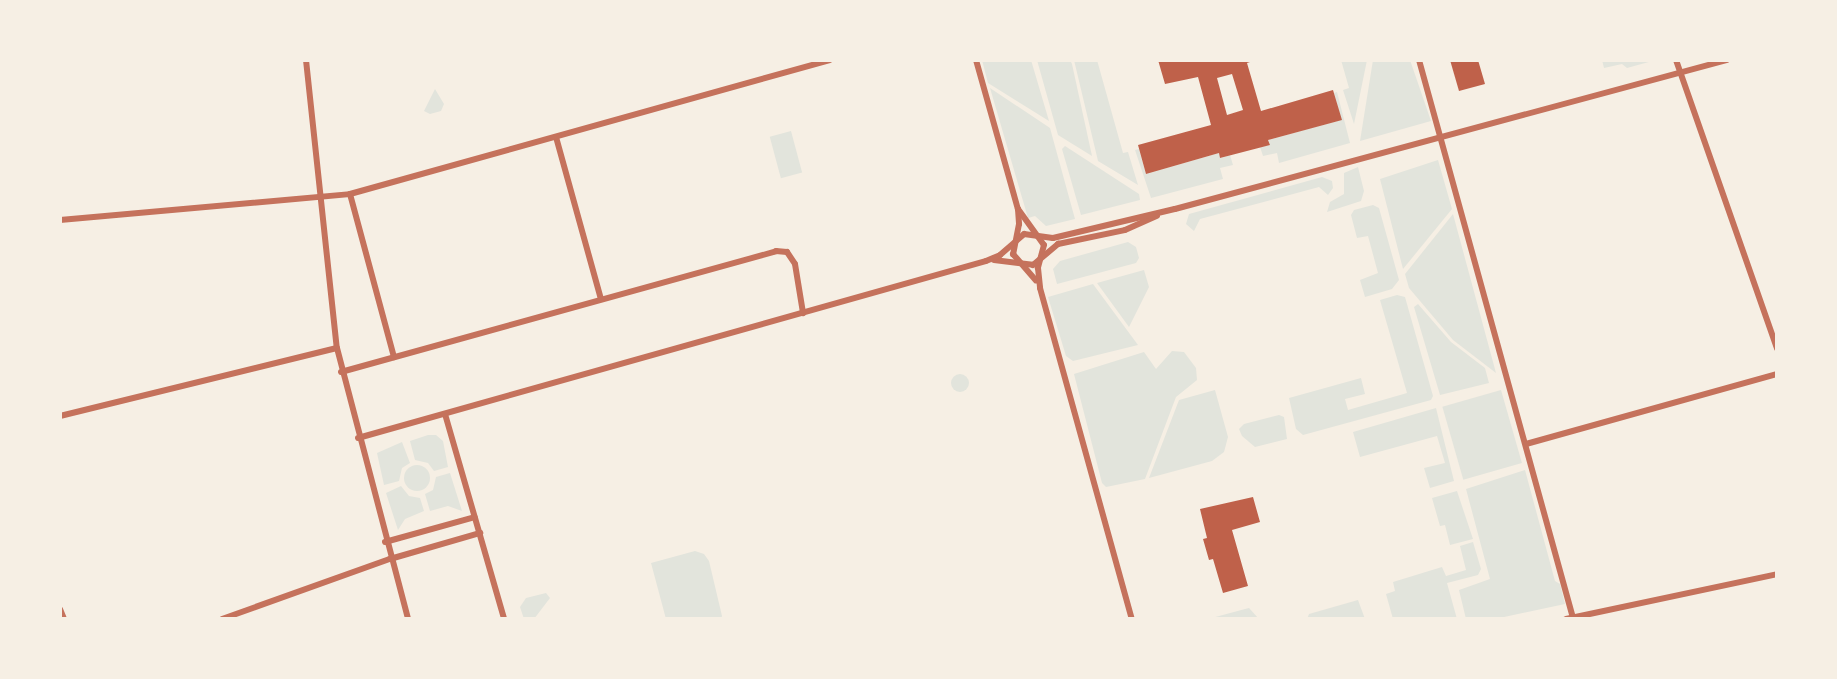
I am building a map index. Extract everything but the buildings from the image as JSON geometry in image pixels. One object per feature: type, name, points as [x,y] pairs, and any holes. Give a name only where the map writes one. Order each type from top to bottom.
[{"type":"street","points":[[306,60],[341,372],[408,619]]},
{"type":"street","points":[[60,220],[350,194],[830,60]]},
{"type":"street","points":[[976,60],[1018,209],[1019,224],[1013,254],[1040,288]]},
{"type":"street","points":[[1419,60],[1526,444],[1569,618],[1777,574]]},
{"type":"street","points":[[1676,60],[1777,349]]},
{"type":"street","points":[[358,438],[986,261],[1000,255],[1024,234],[1060,237],[1123,219],[1175,209],[1727,60]]},
{"type":"street","points":[[556,137],[601,299]]},
{"type":"street","points":[[350,194],[394,357]]},
{"type":"street","points":[[1018,209],[1044,245],[1038,268],[1040,288],[1132,619]]},
{"type":"street","points":[[986,261],[1033,265],[1058,244],[1125,230],[1175,209]]},
{"type":"street","points":[[341,372],[776,251],[787,252],[795,264],[803,313]]},
{"type":"street","points":[[60,416],[337,348]]},
{"type":"street","points":[[1526,444],[1777,374]]},
{"type":"street","points":[[445,414],[504,619]]},
{"type":"street","points":[[385,542],[475,517]]},
{"type":"street","points":[[222,619],[390,559],[480,533]]},
{"type":"street","points":[[60,609],[64,619]]},
{"type":"shaded area","points":[[982,60],[1031,60],[1049,121],[988,83]]},
{"type":"shaded area","points":[[1037,60],[1070,60],[1092,156],[1058,135]]},
{"type":"shaded area","points":[[1074,60],[1097,60],[1123,153],[1128,152],[1138,185],[1098,161]]},
{"type":"shaded area","points":[[1341,60],[1367,60],[1354,124],[1343,90],[1349,88]]},
{"type":"shaded area","points":[[1373,60],[1410,60],[1431,121],[1360,141]]},
{"type":"shaded area","points":[[1602,60],[1656,60],[1627,68],[1622,64],[1604,68]]},
{"type":"shaded area","points":[[990,88],[1050,128],[1075,219],[1046,226],[1035,216],[1028,218]]},
{"type":"shaded area","points":[[435,89],[444,104],[441,111],[430,114],[424,111]]},
{"type":"shaded area","points":[[1337,92],[1350,143],[1279,163],[1277,153],[1263,156],[1260,147],[1270,145],[1268,140],[1341,120],[1334,93]]},
{"type":"shaded area","points":[[791,131],[802,173],[781,178],[770,137]]},
{"type":"shaded area","points":[[1065,146],[1139,194],[1140,200],[1081,215],[1062,149]]},
{"type":"shaded area","points":[[1139,149],[1146,174],[1219,153],[1221,158],[1230,155],[1233,165],[1220,168],[1223,179],[1151,198],[1135,150]]},
{"type":"shaded area","points":[[1438,160],[1452,209],[1403,269],[1380,179]]},
{"type":"shaded area","points":[[1358,167],[1364,191],[1361,201],[1327,212],[1330,202],[1344,194],[1344,173]]},
{"type":"shaded area","points":[[1322,177],[1332,181],[1333,188],[1328,195],[1319,187],[1200,219],[1194,231],[1186,224],[1189,214]]},
{"type":"shaded area","points":[[1373,205],[1379,208],[1399,280],[1392,289],[1365,297],[1360,280],[1378,273],[1368,236],[1357,238],[1351,215],[1354,210]]},
{"type":"shaded area","points":[[1453,214],[1496,373],[1453,340],[1409,288],[1405,274]]},
{"type":"shaded area","points":[[1128,242],[1136,247],[1139,258],[1136,263],[1057,284],[1053,269],[1060,261]]},
{"type":"shaded area","points":[[1144,270],[1149,287],[1129,327],[1097,283]]},
{"type":"shaded area","points":[[1093,284],[1138,345],[1073,361],[1066,356],[1048,297]]},
{"type":"shaded area","points":[[1397,295],[1405,297],[1433,396],[1431,400],[1303,435],[1296,429],[1289,398],[1361,378],[1365,394],[1345,399],[1348,410],[1407,393],[1380,300]]},
{"type":"shaded area","points":[[1418,304],[1451,342],[1485,368],[1489,383],[1440,395],[1414,307]]},
{"type":"shaded area","points":[[1172,351],[1184,352],[1196,368],[1197,380],[1176,397],[1145,479],[1106,487],[1102,483],[1074,374],[1144,352],[1156,369]]},
{"type":"shaded area","points":[[960,374],[969,383],[960,392],[951,383]]},
{"type":"shaded area","points":[[1215,390],[1228,437],[1224,452],[1212,461],[1149,478],[1179,400]]},
{"type":"shaded area","points":[[1501,390],[1522,463],[1463,480],[1442,407]]},
{"type":"shaded area","points":[[1436,408],[1454,481],[1430,488],[1424,468],[1445,463],[1437,436],[1360,457],[1353,432]]},
{"type":"shaded area","points":[[1279,415],[1284,417],[1287,439],[1255,447],[1242,436],[1239,429],[1244,424]]},
{"type":"shaded area","points":[[436,435],[443,441],[448,467],[434,471],[428,463],[415,460],[410,441]]},
{"type":"shaded area","points":[[402,442],[410,463],[402,468],[399,481],[384,485],[377,453]]},
{"type":"shaded area","points":[[417,465],[426,469],[430,478],[426,487],[417,491],[408,487],[404,478],[408,469]]},
{"type":"shaded area","points":[[1525,470],[1555,581],[1560,584],[1565,604],[1495,619],[1466,619],[1459,590],[1490,579],[1466,489]]},
{"type":"shaded area","points":[[450,473],[462,511],[448,506],[430,511],[425,494],[433,490],[436,477]]},
{"type":"shaded area","points":[[401,486],[409,496],[420,498],[424,511],[405,519],[398,530],[386,493]]},
{"type":"shaded area","points":[[1457,491],[1473,539],[1450,545],[1445,525],[1440,526],[1432,498]]},
{"type":"shaded area","points":[[1473,542],[1481,569],[1478,575],[1447,583],[1457,619],[1393,619],[1386,594],[1395,591],[1393,582],[1442,567],[1446,576],[1466,570],[1460,546]]},
{"type":"shaded area","points":[[695,551],[704,554],[709,561],[721,619],[666,619],[651,563]]},
{"type":"shaded area","points":[[546,593],[550,598],[534,619],[524,619],[520,607],[526,598]]},
{"type":"shaded area","points":[[1358,600],[1365,619],[1307,619],[1309,614]]},
{"type":"shaded area","points":[[1249,608],[1259,619],[1208,619],[1245,609]]}]
